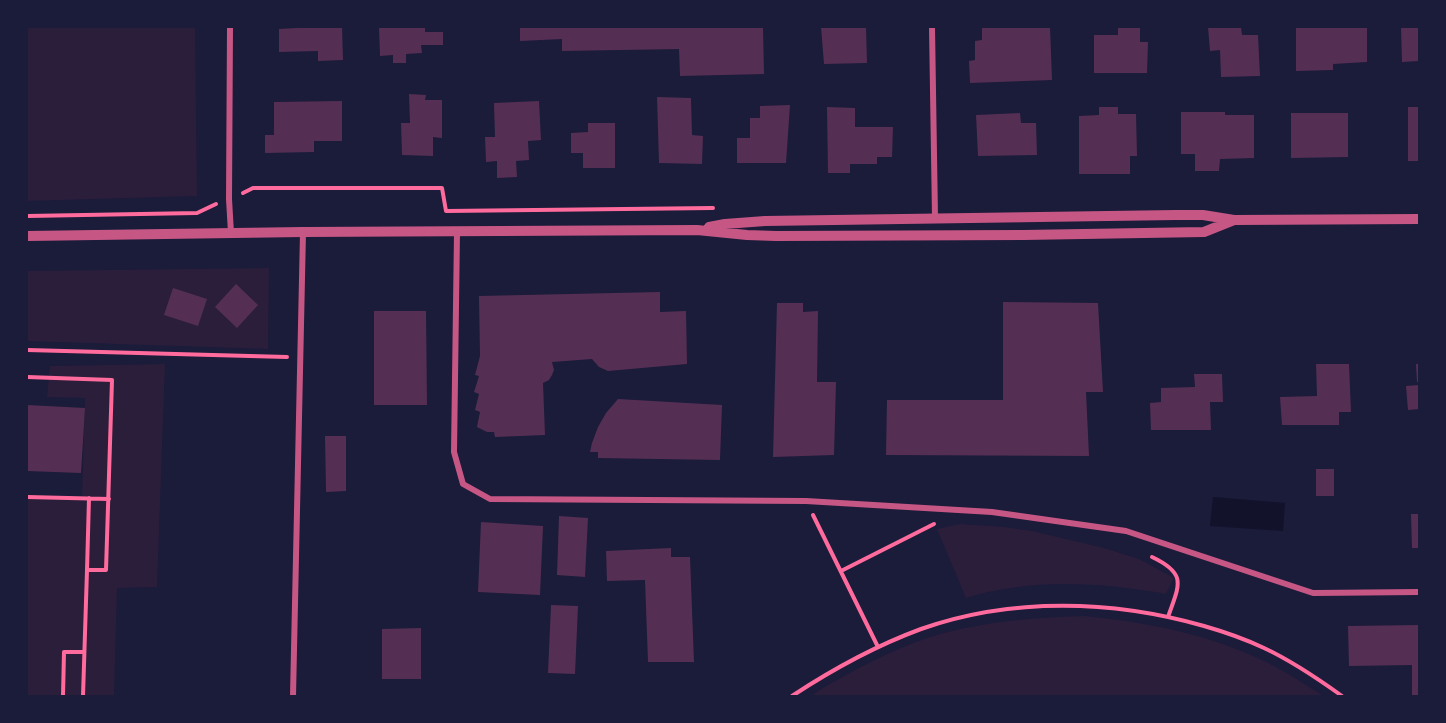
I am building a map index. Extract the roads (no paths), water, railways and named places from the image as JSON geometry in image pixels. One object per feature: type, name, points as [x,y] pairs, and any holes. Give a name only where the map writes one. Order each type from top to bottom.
[{"type":"street","points":[[230,27],[229,199],[231,234]]},
{"type":"street","points":[[932,27],[935,218]]},
{"type":"street","points":[[697,230],[753,221],[935,218],[1203,215],[1234,220],[1419,219]]},
{"type":"street","points":[[27,236],[697,230],[776,236],[1090,234],[1203,232],[1234,220]]},
{"type":"street","points":[[293,696],[303,232]]},
{"type":"street","points":[[458,232],[453,452],[463,484],[490,499],[806,501],[992,512],[1126,531],[1313,593],[1419,592]]}]
